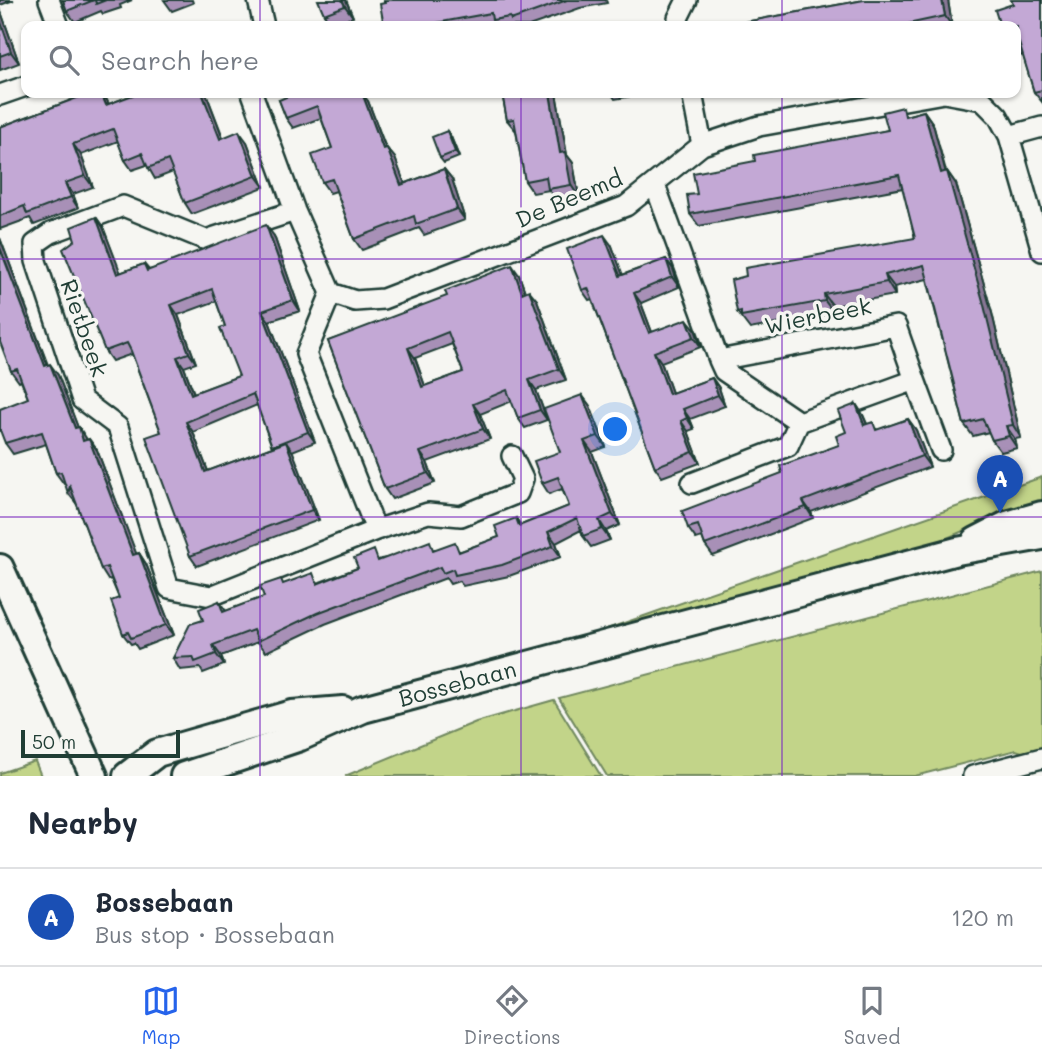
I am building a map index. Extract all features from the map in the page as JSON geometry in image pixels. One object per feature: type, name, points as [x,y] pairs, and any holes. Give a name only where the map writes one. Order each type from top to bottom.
[{"type":"street","points":[[49,0],[57,21]]},
{"type":"street","points":[[258,0],[263,21]]},
{"type":"street","points":[[678,21],[687,0]]},
{"type":"street","points":[[0,95],[21,88]]},
{"type":"street","points":[[254,98],[295,211],[331,293],[306,354],[376,530]]},
{"type":"street","points":[[693,98],[702,145]]},
{"type":"street","name":"De Beemd","points":[[331,293],[355,301],[383,299],[626,206],[702,145],[759,126],[916,98]]},
{"type":"street","name":"De Beemd","points":[[971,98],[982,100],[998,116],[1009,136],[1042,251]]},
{"type":"street","points":[[1009,136],[1042,127]]},
{"type":"street","points":[[655,185],[724,371],[799,422]]},
{"type":"street","name":"Rietbeek","points":[[295,211],[206,240],[123,206],[51,233],[35,244],[36,261],[82,400],[118,426],[169,588],[211,596],[376,530],[428,513],[461,516],[517,494],[523,479],[512,456]]},
{"type":"street","name":"Wierbeek","points":[[719,360],[895,326],[915,380]]},
{"type":"street","points":[[692,483],[789,446],[799,422],[915,380],[941,450]]},
{"type":"street","name":"Bossebaan","points":[[957,551],[1007,525],[1042,515]]},
{"type":"street","name":"Bossebaan","points":[[184,776],[300,737],[363,709],[957,551],[1042,536]]},
{"type":"street","points":[[0,568],[94,776]]},
{"type":"street","name":"Bossebaan","points":[[127,776],[157,753],[292,714],[363,709]]},
{"type":"street","points":[[973,776],[1042,758]]},
{"type":"green space","points":[[1042,477],[1042,506],[995,517],[938,542],[814,580],[581,638]]},
{"type":"green space","points":[[1042,571],[1042,749],[1025,753],[1016,750],[915,776],[607,776],[559,698]]},
{"type":"green space","points":[[554,700],[601,776],[345,776],[476,722]]},
{"type":"green space","points":[[35,761],[41,776],[0,776],[0,773]]},
{"type":"building","points":[[63,0],[94,0],[67,11]]},
{"type":"building","points":[[318,0],[342,0],[345,6],[324,14]]},
{"type":"building","points":[[384,0],[567,0],[511,20],[510,17],[492,20],[491,13],[447,21],[383,21],[380,4],[385,3]]},
{"type":"building","points":[[864,0],[942,0],[945,16],[922,21],[750,21]]},
{"type":"building","points":[[1011,0],[1042,0],[1042,90],[1034,92],[1021,50],[1021,21],[998,21],[995,10],[1013,4]]},
{"type":"building","points":[[0,20],[11,52],[0,56]]},
{"type":"building","points":[[77,98],[103,98],[106,105],[125,98],[204,98],[220,139],[239,131],[256,176],[185,203],[168,160],[148,168],[142,153],[125,160],[113,129],[73,144],[85,176],[65,183],[71,197],[27,214],[24,206],[0,216],[0,127]]},
{"type":"building","points":[[364,98],[383,149],[387,148],[401,185],[444,169],[457,209],[416,224],[414,216],[354,239],[332,179],[322,182],[312,155],[332,148],[317,106],[286,118],[279,100]]},
{"type":"building","points":[[503,98],[551,98],[560,153],[565,152],[571,185],[548,189],[546,177],[525,181],[514,119],[507,120]]},
{"type":"building","points":[[903,107],[905,116],[924,111],[941,173],[947,171],[983,301],[1013,425],[1006,426],[1009,436],[992,440],[983,419],[964,424],[924,265],[885,275],[887,282],[824,294],[825,301],[741,316],[741,311],[737,312],[731,280],[746,276],[745,268],[915,238],[899,175],[690,214],[687,195],[697,194],[693,173],[755,161],[754,155],[888,130],[883,112]]},
{"type":"building","points":[[447,131],[455,152],[440,158],[432,137]]},
{"type":"building","points":[[96,217],[117,274],[144,264],[147,271],[266,225],[293,300],[262,311],[308,432],[272,446],[253,394],[186,422],[205,472],[286,442],[312,510],[190,556],[146,437],[161,432],[131,351],[127,343],[105,351],[63,249],[75,240],[71,227]],"holes":[[[212,289],[225,326],[220,328],[239,376],[191,394],[177,357],[189,353],[171,305]]]},
{"type":"building","points":[[604,235],[620,276],[666,259],[672,277],[634,293],[649,333],[687,319],[694,337],[654,352],[669,394],[712,378],[718,395],[683,409],[687,418],[681,421],[693,452],[655,467],[588,288],[582,290],[567,249]]},
{"type":"building","points":[[0,248],[45,366],[50,364],[75,428],[79,427],[83,441],[89,439],[133,555],[139,553],[166,625],[131,638],[128,632],[123,634],[111,601],[119,598],[107,567],[101,569],[70,486],[68,493],[61,472],[56,473],[42,432],[5,443],[0,430],[0,409],[28,398],[17,369],[11,371],[0,342]]},
{"type":"building","points":[[512,265],[522,293],[529,290],[559,369],[529,380],[540,410],[518,418],[507,390],[473,404],[483,429],[420,452],[428,473],[385,489],[328,341],[447,296],[445,291]],"holes":[[[448,332],[463,372],[422,387],[408,348]]]},
{"type":"building","points":[[582,395],[598,436],[584,441],[612,514],[599,520],[602,529],[583,536],[577,518],[548,532],[553,546],[502,565],[455,575],[453,569],[443,573],[440,567],[317,613],[258,641],[253,630],[213,645],[216,654],[195,662],[193,657],[173,658],[190,624],[203,620],[199,609],[219,601],[223,612],[264,597],[260,586],[281,579],[283,584],[313,573],[317,584],[358,568],[354,558],[374,550],[378,561],[430,541],[433,550],[455,542],[459,552],[499,537],[495,526],[516,518],[519,526],[569,506],[558,477],[542,483],[534,461],[560,452],[544,409]]},
{"type":"building","points":[[856,404],[864,425],[873,422],[876,430],[908,419],[922,456],[803,501],[806,507],[705,545],[698,525],[688,528],[682,511],[782,473],[780,466],[839,445],[836,436],[846,432],[838,411]]},
{"type":"place","name":"Bossebaan","points":[[1000,513]]}]
